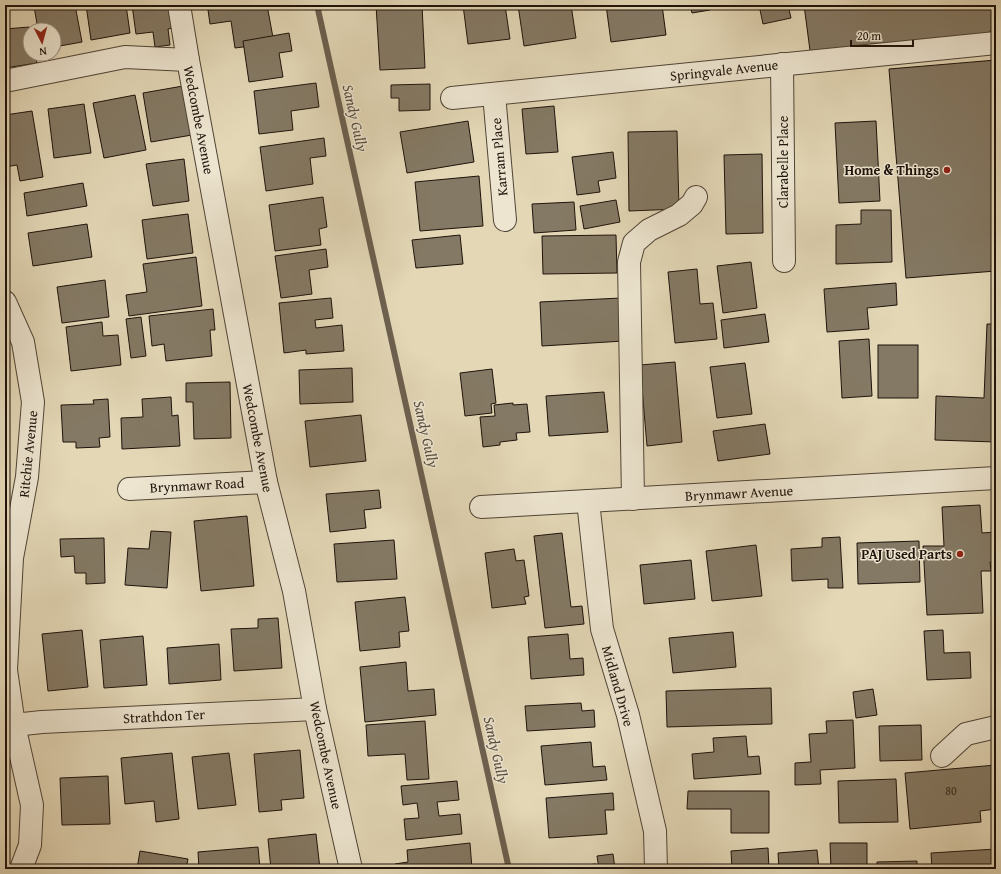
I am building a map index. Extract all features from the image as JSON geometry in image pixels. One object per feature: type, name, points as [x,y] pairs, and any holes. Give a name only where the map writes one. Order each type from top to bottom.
[{"type":"street","name":"Wedcombe Avenue","points":[[179,5],[266,482],[294,590],[315,709],[351,869]]},
{"type":"street","name":"Springvale Avenue","points":[[452,98],[996,43]]},
{"type":"street","points":[[5,81],[125,57],[188,60]]},
{"type":"street","name":"Clarabelle Place","points":[[782,64],[784,261]]},
{"type":"street","name":"Karram Place","points":[[494,94],[505,220]]},
{"type":"street","points":[[632,499],[629,262],[634,243],[649,230],[679,215],[692,204],[696,197]]},
{"type":"street","name":"Ritchie Avenue","points":[[5,302],[23,342],[33,402],[27,477],[12,558],[6,670],[14,725],[32,805],[30,845],[21,869]]},
{"type":"street","name":"Brynmawr Avenue","points":[[481,507],[996,478]]},
{"type":"street","name":"Brynmawr Road","points":[[129,489],[266,482]]},
{"type":"street","name":"Midland Drive","points":[[588,501],[602,630],[628,715],[655,831],[656,869]]},
{"type":"street","name":"Strathdon Ter","points":[[14,725],[42,722],[315,709]]},
{"type":"street","points":[[942,756],[966,734],[996,727]]},
{"type":"building","points":[[75,5],[82,42],[62,46],[62,22],[37,22],[34,6]]},
{"type":"building","points":[[86,5],[126,5],[130,33],[91,40]]},
{"type":"building","points":[[132,5],[174,5],[178,27],[168,29],[170,45],[155,47],[153,32],[136,34]]},
{"type":"building","points":[[238,5],[267,5],[274,43],[235,48],[231,21],[210,24],[208,10]]},
{"type":"building","points":[[376,5],[422,5],[425,68],[380,70]]},
{"type":"building","points":[[463,5],[505,5],[510,39],[468,44]]},
{"type":"building","points":[[518,5],[571,5],[576,38],[524,46]]},
{"type":"building","points":[[606,5],[662,5],[666,35],[611,42]]},
{"type":"building","points":[[690,5],[710,5],[710,10],[692,13]]},
{"type":"building","points":[[759,5],[788,5],[791,18],[763,24]]},
{"type":"building","points":[[804,5],[996,5],[996,30],[990,31],[990,34],[811,58]]},
{"type":"building","points":[[22,28],[22,62],[37,63],[5,68],[5,29]]},
{"type":"building","points":[[289,33],[292,51],[279,53],[283,77],[249,82],[243,41]]},
{"type":"building","name":"Home & Things","points":[[996,60],[996,271],[906,278],[889,69]]},
{"type":"building","points":[[316,83],[319,107],[291,111],[293,130],[259,134],[254,91]]},
{"type":"building","points":[[430,84],[430,110],[399,111],[399,98],[391,98],[391,85]]},
{"type":"building","points":[[183,86],[192,135],[151,142],[143,93]]},
{"type":"building","points":[[135,95],[146,150],[104,158],[93,103]]},
{"type":"building","points":[[84,104],[91,153],[54,158],[48,109]]},
{"type":"building","points":[[554,106],[558,152],[526,154],[522,109]]},
{"type":"building","points":[[32,111],[43,177],[20,181],[17,165],[5,167],[5,115]]},
{"type":"building","points":[[468,121],[474,162],[407,173],[400,132]]},
{"type":"building","points":[[876,121],[880,201],[839,203],[835,123]]},
{"type":"building","points":[[677,131],[679,209],[629,211],[628,132]]},
{"type":"building","points":[[324,138],[326,156],[310,158],[313,184],[266,191],[260,147]]},
{"type":"building","points":[[613,152],[616,178],[598,181],[600,192],[577,195],[572,157]]},
{"type":"building","points":[[762,154],[763,233],[726,234],[724,155]]},
{"type":"building","points":[[184,159],[189,201],[153,206],[146,164]]},
{"type":"building","points":[[479,176],[483,226],[420,231],[415,182]]},
{"type":"building","points":[[83,183],[87,206],[27,216],[24,193]]},
{"type":"building","points":[[323,197],[327,227],[319,229],[321,245],[275,251],[269,205]]},
{"type":"building","points":[[616,200],[620,222],[584,229],[580,206]]},
{"type":"building","points":[[574,202],[576,230],[534,233],[532,204]]},
{"type":"building","points":[[861,210],[891,210],[892,262],[836,264],[836,225],[861,224]]},
{"type":"building","points":[[188,214],[193,253],[147,259],[142,220]]},
{"type":"building","points":[[87,224],[92,257],[33,266],[28,233]]},
{"type":"building","points":[[460,235],[463,264],[416,268],[412,240]]},
{"type":"building","points":[[616,235],[617,273],[543,274],[542,236]]},
{"type":"building","points":[[326,249],[328,267],[309,270],[312,294],[281,298],[275,256]]},
{"type":"building","points":[[196,257],[202,306],[129,316],[126,295],[147,292],[143,264]]},
{"type":"building","points":[[751,262],[757,308],[723,313],[717,266]]},
{"type":"building","points":[[697,269],[700,304],[713,303],[717,339],[675,343],[668,272]]},
{"type":"building","points":[[105,280],[109,317],[62,323],[57,287]]},
{"type":"building","points":[[896,283],[897,305],[867,308],[869,329],[827,332],[824,289]]},
{"type":"building","points":[[331,298],[333,318],[315,320],[316,328],[342,325],[344,351],[306,354],[306,350],[284,353],[279,303]]},
{"type":"building","points":[[621,298],[624,341],[542,346],[540,302]]},
{"type":"building","points":[[213,309],[215,330],[210,330],[212,356],[166,361],[164,344],[152,346],[149,316]]},
{"type":"building","points":[[765,314],[769,342],[724,348],[721,320]]},
{"type":"building","points":[[141,317],[146,356],[131,358],[126,319]]},
{"type":"building","points":[[102,322],[103,336],[118,335],[121,365],[71,371],[66,327]]},
{"type":"building","points":[[987,324],[996,324],[996,442],[935,440],[936,396],[984,398]]},
{"type":"building","points":[[869,339],[872,396],[842,398],[839,341]]},
{"type":"building","points":[[878,345],[918,345],[918,398],[878,398]]},
{"type":"building","points":[[675,362],[682,442],[647,446],[640,365]]},
{"type":"building","points":[[745,363],[752,414],[717,418],[710,367]]},
{"type":"building","points":[[352,368],[353,402],[300,404],[299,370]]},
{"type":"building","points":[[492,369],[496,403],[491,404],[492,413],[465,416],[460,373]]},
{"type":"building","points":[[230,382],[231,438],[194,439],[193,402],[186,402],[186,383]]},
{"type":"building","points":[[604,392],[608,432],[549,436],[546,396]]},
{"type":"building","points":[[171,397],[172,416],[178,415],[180,446],[122,449],[121,418],[143,417],[142,399]]},
{"type":"building","points":[[108,399],[110,437],[99,438],[100,447],[76,448],[76,442],[63,442],[61,405],[94,404],[93,400]]},
{"type":"building","points":[[513,403],[513,405],[527,404],[530,432],[516,433],[517,440],[500,442],[500,445],[483,447],[480,417],[495,416],[494,405]]},
{"type":"building","points":[[361,415],[366,461],[310,467],[305,421]]},
{"type":"building","points":[[765,424],[770,454],[718,461],[713,431]]},
{"type":"building","points":[[379,490],[381,508],[364,510],[366,528],[330,532],[326,494]]},
{"type":"building","name":"PAJ Used Parts","points":[[980,505],[982,533],[996,532],[996,561],[990,562],[991,571],[981,571],[983,613],[927,615],[923,546],[944,546],[942,507]]},
{"type":"building","points":[[247,516],[254,586],[201,591],[194,521]]},
{"type":"building","points":[[151,531],[171,532],[167,588],[125,585],[128,548],[149,549]]},
{"type":"building","points":[[562,533],[571,607],[582,606],[584,624],[545,628],[534,536]]},
{"type":"building","points":[[840,537],[843,588],[828,588],[828,579],[792,581],[791,549],[822,547],[822,538]]},
{"type":"building","points":[[104,538],[105,583],[86,584],[86,573],[75,573],[74,556],[61,557],[60,539]]},
{"type":"building","points":[[394,540],[397,579],[337,582],[334,544]]},
{"type":"building","points":[[919,541],[920,582],[858,584],[857,543]]},
{"type":"building","points":[[756,545],[762,596],[712,601],[706,551]]},
{"type":"building","points":[[514,549],[516,561],[524,560],[529,596],[524,597],[526,604],[492,608],[485,553]]},
{"type":"building","points":[[691,560],[695,599],[644,604],[640,565]]},
{"type":"building","points":[[405,597],[409,631],[399,632],[400,647],[360,651],[355,602]]},
{"type":"building","points":[[278,618],[282,668],[234,671],[231,629],[258,628],[258,619]]},
{"type":"building","points":[[82,630],[88,687],[48,691],[42,634]]},
{"type":"building","points":[[943,630],[944,653],[970,652],[971,678],[927,680],[924,631]]},
{"type":"building","points":[[733,632],[736,667],[673,673],[669,638]]},
{"type":"building","points":[[568,634],[570,659],[583,658],[584,675],[531,679],[528,637]]},
{"type":"building","points":[[143,636],[147,685],[104,688],[100,640]]},
{"type":"building","points":[[219,644],[221,680],[169,684],[167,648]]},
{"type":"building","points":[[406,662],[408,691],[434,689],[436,715],[365,722],[360,667]]},
{"type":"building","points":[[771,688],[772,724],[667,727],[666,691]]},
{"type":"building","points":[[873,689],[877,715],[856,718],[853,692]]},
{"type":"building","points":[[581,703],[582,711],[594,710],[595,727],[527,731],[525,706]]},
{"type":"building","points":[[853,720],[855,768],[820,770],[821,784],[795,785],[795,763],[811,762],[809,734],[827,733],[826,721]]},
{"type":"building","points":[[425,721],[429,779],[407,780],[405,754],[368,756],[366,725]]},
{"type":"building","points":[[921,725],[922,760],[880,761],[879,726]]},
{"type":"building","points":[[746,736],[748,757],[759,756],[761,774],[694,779],[692,754],[714,752],[713,738]]},
{"type":"building","points":[[591,742],[593,767],[605,766],[607,780],[545,785],[541,746]]},
{"type":"building","points":[[300,750],[304,798],[281,800],[282,810],[259,812],[254,754]]},
{"type":"building","points":[[172,753],[179,819],[156,822],[154,801],[125,804],[121,758]]},
{"type":"building","points":[[229,753],[236,805],[198,809],[192,757]]},
{"type":"building","points":[[996,765],[996,809],[980,811],[981,822],[910,829],[905,773]]},
{"type":"building","points":[[108,776],[110,824],[62,825],[60,778]]},
{"type":"building","points":[[896,779],[898,822],[839,823],[838,781]]},
{"type":"building","points":[[457,781],[459,800],[437,802],[439,816],[460,814],[462,834],[406,840],[404,819],[419,818],[417,803],[403,805],[401,786]]},
{"type":"building","points":[[688,791],[769,791],[769,833],[731,833],[731,809],[687,809]]},
{"type":"building","points":[[613,793],[614,810],[605,810],[607,834],[549,838],[546,798]]},
{"type":"building","points":[[316,834],[320,869],[271,869],[268,839]]},
{"type":"building","points":[[470,843],[472,869],[396,869],[395,864],[408,862],[407,850]]},
{"type":"building","points":[[830,843],[867,843],[867,869],[831,869]]},
{"type":"building","points":[[258,847],[260,869],[199,869],[198,852]]},
{"type":"building","points":[[768,848],[769,869],[732,869],[731,851]]},
{"type":"building","points":[[996,849],[996,869],[932,869],[931,853]]},
{"type":"building","points":[[817,850],[819,869],[779,869],[778,853]]},
{"type":"building","points":[[140,851],[188,859],[186,869],[137,869]]},
{"type":"building","points":[[613,854],[615,869],[599,869],[597,856]]},
{"type":"building","points":[[917,861],[917,869],[877,869],[877,862]]},
{"type":"building","points":[[596,864],[597,869],[556,869],[556,868]]},
{"type":"building","points":[[57,865],[104,869],[57,869]]},
{"type":"waterway","name":"Sandy Gully","points":[[317,5],[509,869]]},
{"type":"place","name":"Home & Things","points":[[947,170]]},
{"type":"place","name":"PAJ Used Parts","points":[[960,554]]}]
